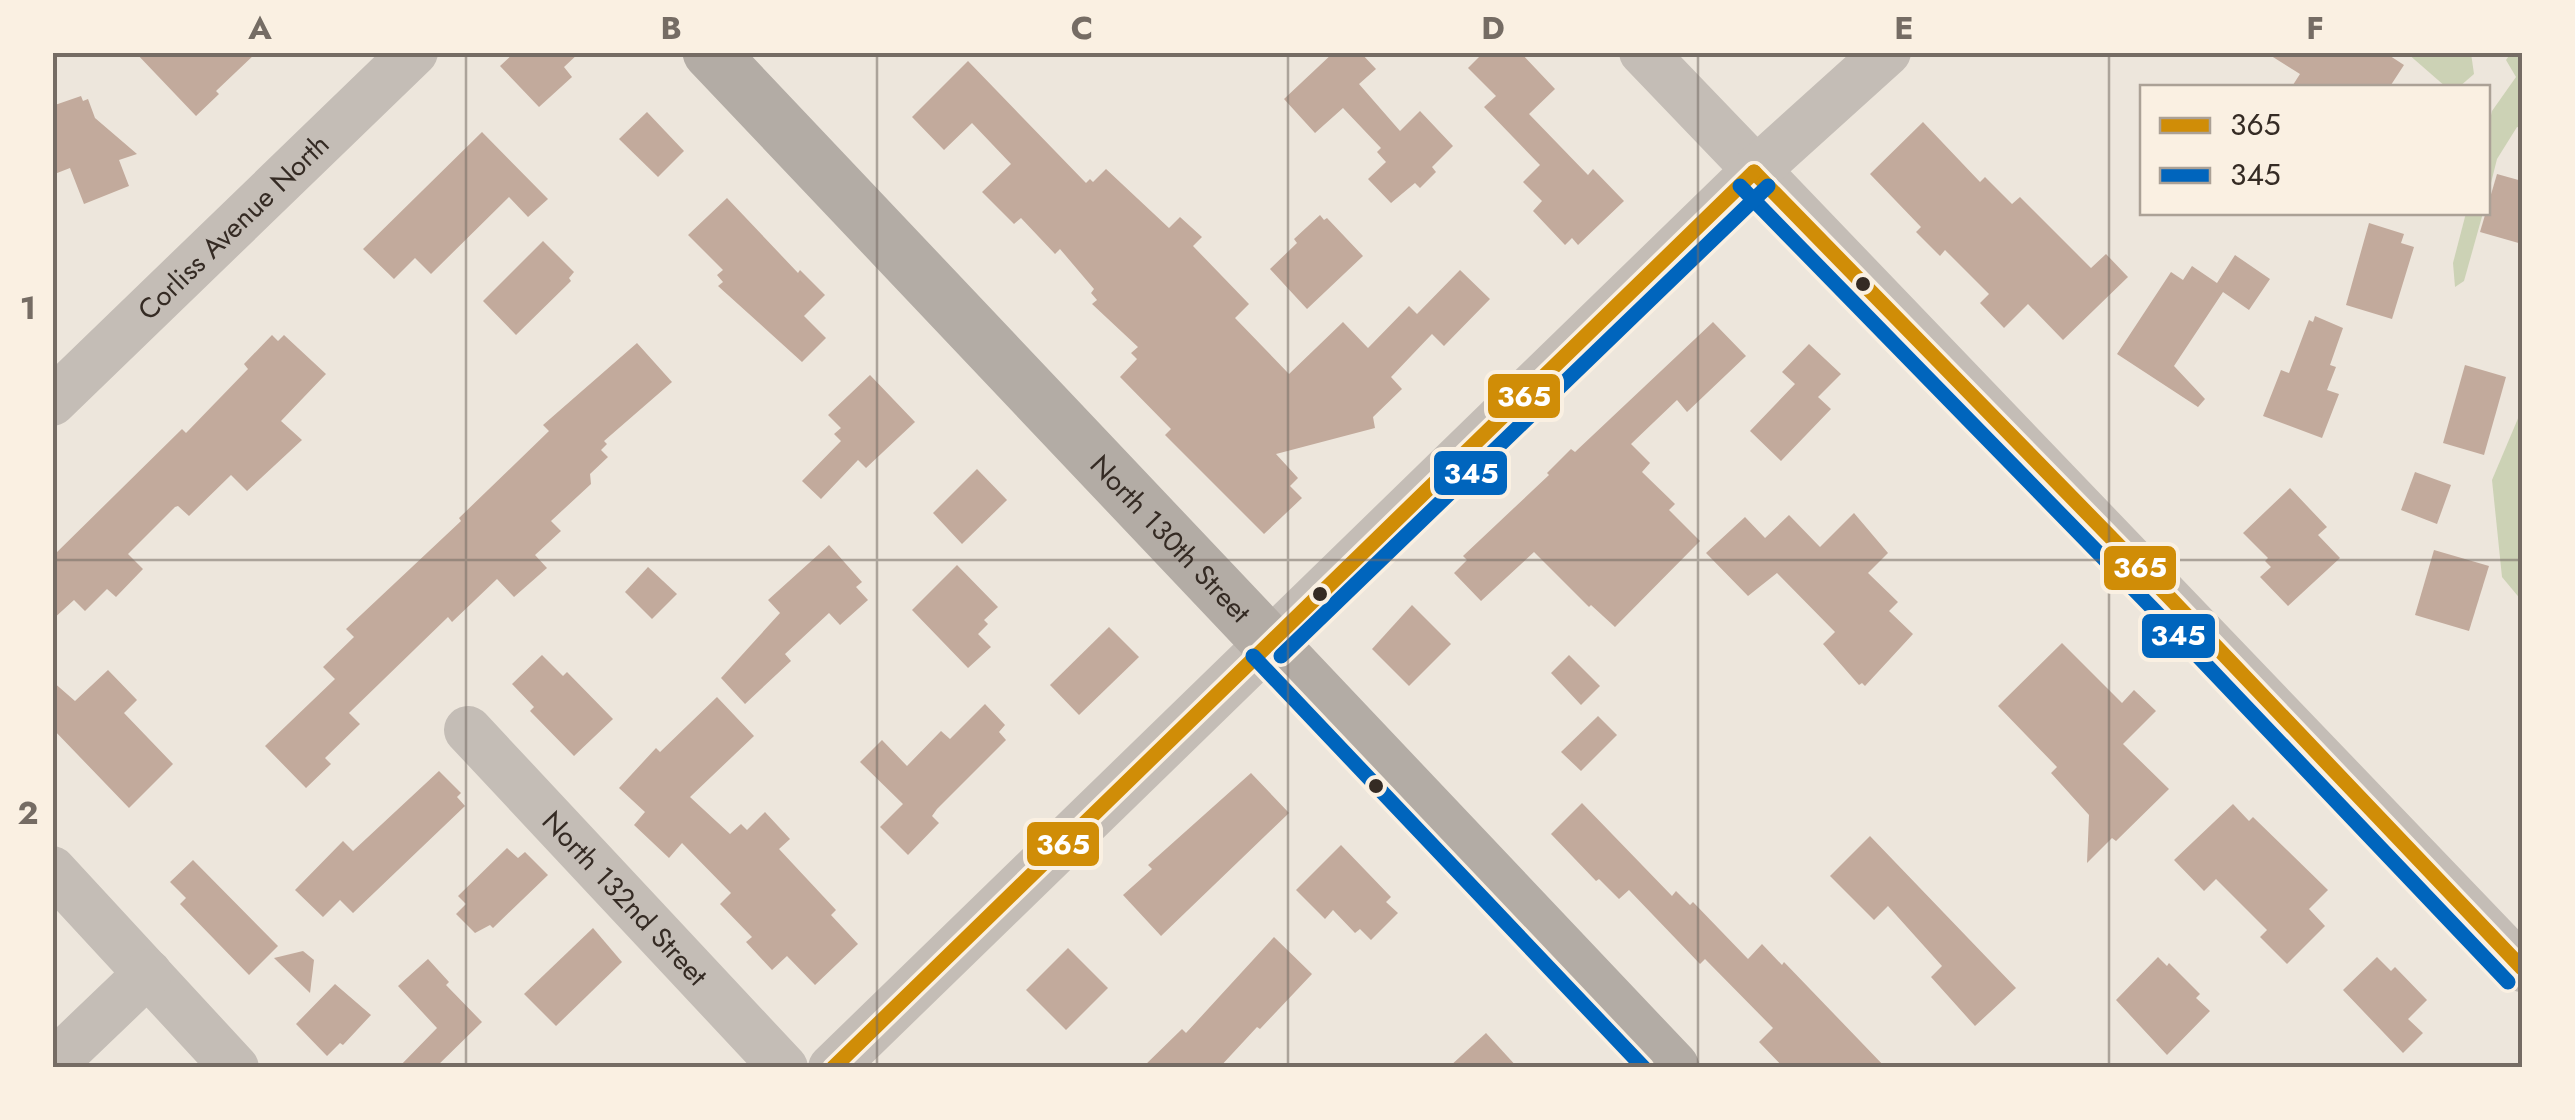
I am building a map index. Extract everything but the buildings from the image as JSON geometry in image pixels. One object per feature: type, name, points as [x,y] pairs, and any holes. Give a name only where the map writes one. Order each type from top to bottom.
[{"type":"main road","name":"North 130th Street","points":[[710,52],[1672,1068]]},
{"type":"street","name":"Corliss Avenue North","points":[[52,402],[414,52]]},
{"type":"street","points":[[1643,52],[2522,968]]},
{"type":"street","points":[[832,1068],[1754,172],[1887,52]]},
{"type":"street","name":"North 132nd Street","points":[[468,730],[784,1068]]},
{"type":"street","points":[[52,870],[236,1068]]},
{"type":"street","points":[[52,1065],[148,973]]},
{"type":"green space","points":[[2407,53],[2471,53],[2474,74],[2461,85],[2444,85]]},
{"type":"green space","points":[[2511,53],[2522,53],[2522,128],[2517,127],[2497,159],[2490,187],[2492,111],[2516,77],[2506,60]]},
{"type":"green space","points":[[2465,215],[2482,215],[2464,281],[2455,287],[2453,263]]},
{"type":"green space","points":[[2522,409],[2522,601],[2502,577],[2492,480]]},
{"type":"transit line","name":"365","points":[[1754,172],[2169,597],[2522,968]]},
{"type":"transit line","name":"365","points":[[833,1068],[1754,172]]},
{"type":"transit line","name":"345","points":[[1740,186],[2155,611],[2508,982]]},
{"type":"transit line","name":"345","points":[[1281,656],[1768,186]]},
{"type":"transit line","name":"345","points":[[1253,656],[1644,1068]]}]
